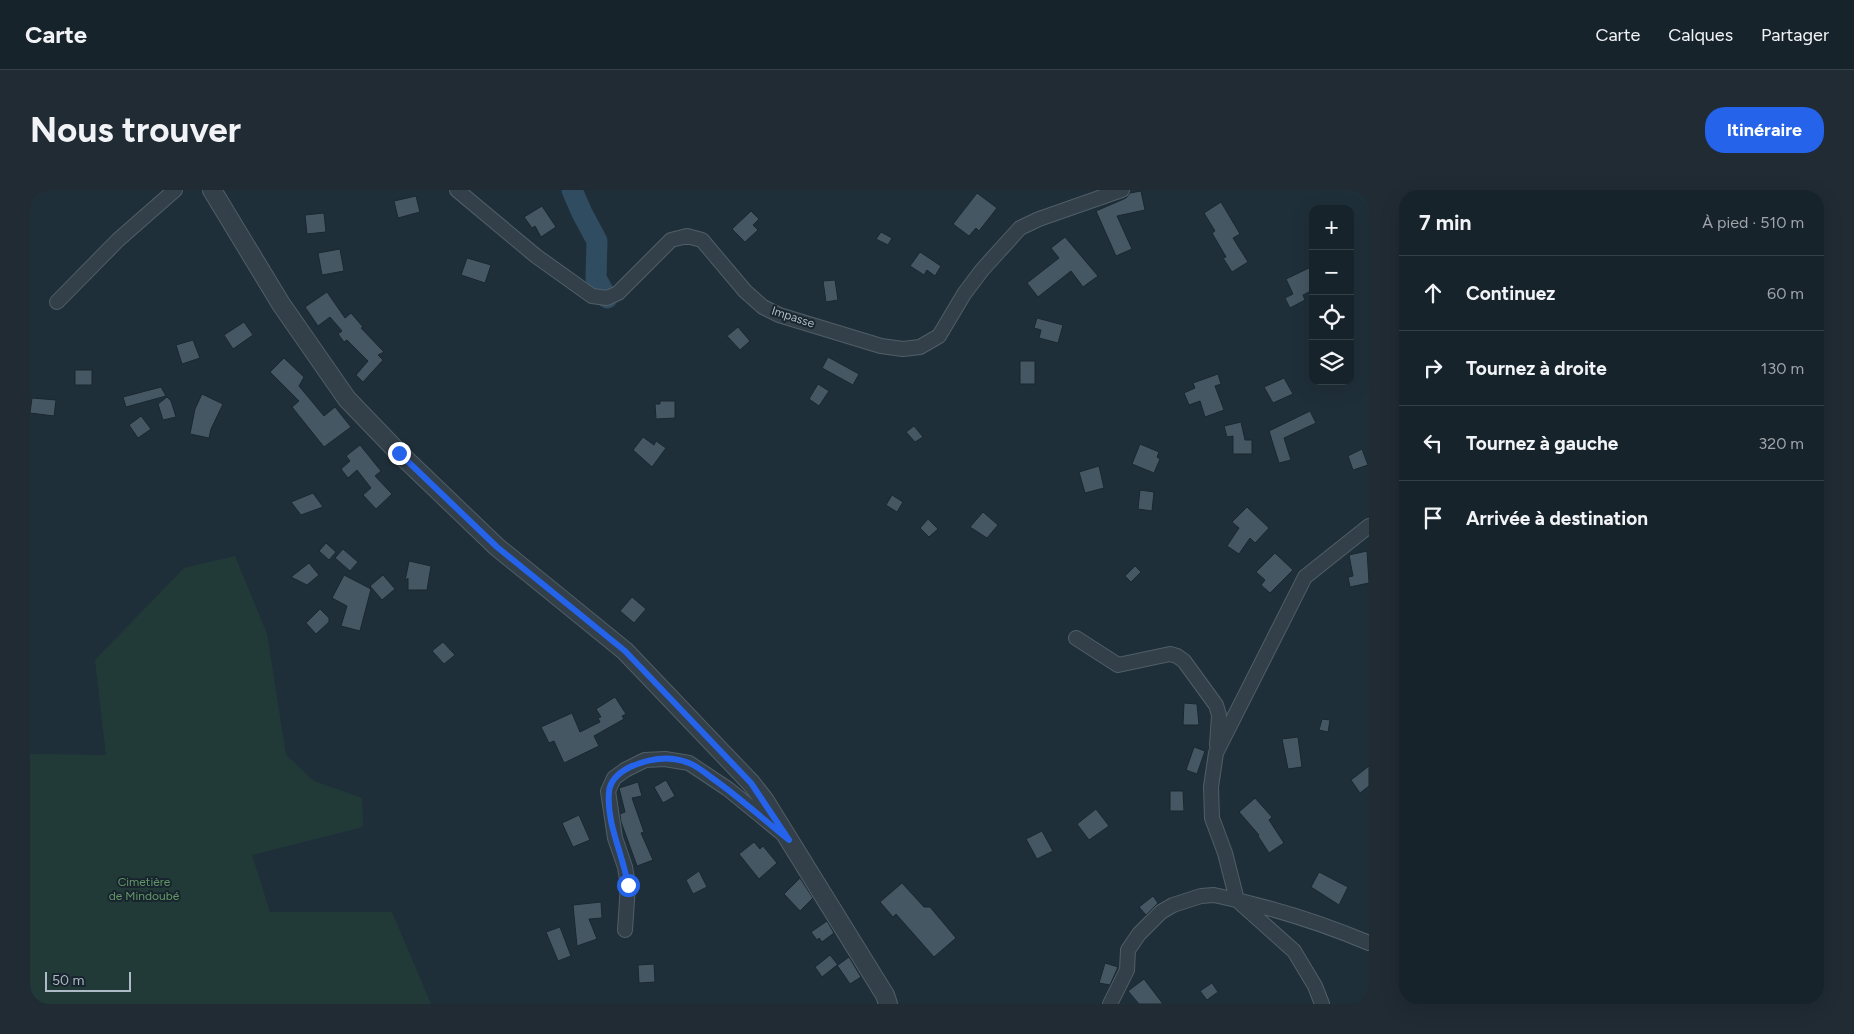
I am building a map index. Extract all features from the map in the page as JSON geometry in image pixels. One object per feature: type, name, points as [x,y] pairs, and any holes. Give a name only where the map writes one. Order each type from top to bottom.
[{"type":"street","points":[[57,302],[118,240],[175,190]]},
{"type":"street","points":[[213,190],[281,304],[347,399],[399,453],[497,547],[625,651],[751,783],[789,840],[885,995],[888,1004]]},
{"type":"street","name":"Impasse","points":[[457,190],[536,256],[592,296],[607,298],[618,293],[671,240],[687,236],[702,240],[730,276],[763,307],[779,315],[859,340],[903,349],[920,347],[939,336],[964,294],[982,270],[1020,228],[1039,219],[1122,190]]},
{"type":"street","points":[[1216,753],[1305,577],[1369,526]]},
{"type":"street","points":[[1076,638],[1118,666],[1170,654],[1177,656],[1184,661],[1216,705],[1219,715],[1211,787],[1212,818],[1225,853],[1237,900],[1294,951],[1315,986],[1322,1004]]},
{"type":"street","points":[[625,930],[628,885],[625,866],[615,838],[608,791],[614,778],[624,770],[645,760],[665,759],[689,763],[728,789],[789,840]]},
{"type":"street","points":[[1110,1004],[1127,970],[1128,950],[1139,934],[1161,912],[1173,905],[1202,896],[1214,895],[1237,900],[1330,926],[1369,943]]},
{"type":"green space","name":"Cimetière de Mindoubé","points":[[235,556],[267,634],[286,755],[314,781],[362,798],[363,827],[252,855],[270,912],[392,912],[431,1004],[30,1004],[30,754],[106,755],[95,660],[184,568]]},
{"type":"building","points":[[1141,191],[1145,210],[1117,216],[1132,249],[1116,256],[1096,211],[1126,198],[1130,193]]},
{"type":"building","points":[[977,193],[997,208],[979,231],[976,228],[969,236],[953,224]]},
{"type":"building","points":[[416,196],[420,212],[398,218],[394,201]]},
{"type":"building","points":[[1221,202],[1240,234],[1233,238],[1248,262],[1232,272],[1223,258],[1226,257],[1212,233],[1215,231],[1204,213]]},
{"type":"building","points":[[542,206],[556,227],[541,237],[535,226],[532,228],[524,217]]},
{"type":"building","points":[[751,211],[759,219],[753,225],[758,230],[745,242],[732,229]]},
{"type":"building","points":[[324,213],[326,232],[307,234],[305,215]]},
{"type":"building","points":[[881,232],[892,238],[888,245],[876,239]]},
{"type":"building","points":[[1065,237],[1098,276],[1083,287],[1071,271],[1038,297],[1027,283],[1059,258],[1051,248]]},
{"type":"building","points":[[340,249],[344,271],[322,275],[318,253]]},
{"type":"building","points":[[920,252],[941,266],[935,276],[927,270],[924,275],[910,266]]},
{"type":"building","points":[[467,258],[491,265],[485,283],[461,275]]},
{"type":"building","points":[[1309,268],[1309,292],[1303,295],[1305,300],[1290,308],[1285,298],[1293,294],[1286,279]]},
{"type":"building","points":[[835,280],[838,300],[826,302],[823,281]]},
{"type":"building","points":[[327,292],[345,318],[351,313],[363,327],[361,328],[384,352],[378,355],[383,360],[363,382],[356,375],[368,361],[347,340],[344,342],[338,334],[342,331],[330,317],[318,326],[305,307]]},
{"type":"building","points":[[1037,318],[1063,325],[1058,343],[1039,338],[1041,330],[1034,328]]},
{"type":"building","points":[[244,322],[253,335],[233,349],[224,335]]},
{"type":"building","points":[[738,327],[750,341],[740,350],[727,336]]},
{"type":"building","points":[[193,340],[200,358],[182,364],[176,345]]},
{"type":"building","points":[[828,357],[859,374],[853,385],[822,368]]},
{"type":"building","points":[[284,358],[304,377],[299,386],[324,416],[335,407],[351,427],[324,447],[292,407],[299,401],[270,372]]},
{"type":"building","points":[[1020,361],[1035,361],[1035,384],[1020,384]]},
{"type":"building","points":[[75,370],[92,370],[92,385],[75,385]]},
{"type":"building","points":[[1218,374],[1221,384],[1215,386],[1224,410],[1205,417],[1200,401],[1189,405],[1184,393],[1195,388],[1193,383]]},
{"type":"building","points":[[1284,378],[1293,394],[1273,403],[1264,387]]},
{"type":"building","points":[[818,384],[829,391],[819,406],[809,399]]},
{"type":"building","points":[[161,387],[166,396],[126,407],[123,397]]},
{"type":"building","points":[[202,394],[223,404],[211,429],[209,438],[190,434],[195,409]]},
{"type":"building","points":[[167,397],[171,401],[176,417],[163,420],[158,404]]},
{"type":"building","points":[[32,398],[56,400],[54,416],[30,413]]},
{"type":"building","points":[[660,401],[675,401],[675,418],[656,419],[655,404],[660,404]]},
{"type":"building","points":[[1310,411],[1316,423],[1284,438],[1291,460],[1279,463],[1269,431]]},
{"type":"building","points":[[141,416],[151,429],[138,438],[129,425]]},
{"type":"building","points":[[1241,422],[1245,440],[1252,440],[1252,454],[1233,454],[1233,436],[1227,437],[1224,426]]},
{"type":"building","points":[[914,426],[923,437],[915,442],[906,432]]},
{"type":"building","points":[[643,437],[654,445],[656,441],[666,448],[652,467],[633,450]]},
{"type":"building","points":[[1140,444],[1159,452],[1157,457],[1160,459],[1154,473],[1132,464]]},
{"type":"building","points":[[360,445],[381,471],[375,476],[392,494],[376,509],[363,495],[371,488],[357,470],[348,478],[341,469],[350,461],[346,456]]},
{"type":"building","points":[[1362,449],[1368,465],[1353,470],[1348,456]]},
{"type":"building","points":[[1099,466],[1104,488],[1085,493],[1079,472]]},
{"type":"building","points":[[1140,490],[1154,492],[1152,511],[1138,509]]},
{"type":"building","points":[[313,493],[323,507],[301,515],[291,502]]},
{"type":"building","points":[[892,495],[903,502],[897,512],[886,505]]},
{"type":"building","points":[[1247,507],[1269,528],[1255,543],[1250,538],[1239,554],[1227,546],[1239,528],[1232,522]]},
{"type":"building","points":[[983,512],[998,525],[987,538],[970,527]]},
{"type":"building","points":[[928,519],[938,529],[929,537],[920,528]]},
{"type":"building","points":[[326,543],[336,552],[329,560],[319,551]]},
{"type":"building","points":[[343,549],[358,562],[350,571],[335,558]]},
{"type":"building","points":[[1367,551],[1369,583],[1350,587],[1348,577],[1353,576],[1349,555]]},
{"type":"building","points":[[1275,553],[1293,570],[1270,593],[1261,585],[1265,580],[1256,572]]},
{"type":"building","points":[[409,561],[431,566],[427,590],[408,590],[408,578],[405,581]]},
{"type":"building","points":[[309,563],[319,575],[307,585],[291,577]]},
{"type":"building","points":[[1135,566],[1141,572],[1131,582],[1125,576]]},
{"type":"building","points":[[344,575],[371,589],[360,631],[341,626],[347,606],[332,598]]},
{"type":"building","points":[[383,575],[395,589],[382,600],[370,586]]},
{"type":"building","points":[[632,597],[646,609],[634,623],[620,611]]},
{"type":"building","points":[[320,609],[329,618],[329,622],[316,634],[306,623]]},
{"type":"building","points":[[443,642],[455,655],[444,664],[432,651]]},
{"type":"building","points":[[615,697],[626,714],[622,716],[624,719],[594,736],[599,746],[564,763],[554,741],[549,743],[541,727],[572,713],[580,732],[600,722],[598,718],[601,717],[596,709]]},
{"type":"building","points":[[1184,703],[1197,704],[1199,725],[1183,725]]},
{"type":"building","points":[[1322,719],[1330,720],[1328,732],[1319,730]]},
{"type":"building","points":[[1298,737],[1302,767],[1288,769],[1282,739]]},
{"type":"building","points":[[1194,747],[1205,751],[1197,774],[1186,770]]},
{"type":"building","points":[[1369,766],[1369,786],[1360,793],[1351,780]]},
{"type":"building","points":[[666,780],[675,796],[663,803],[654,787]]},
{"type":"building","points":[[638,782],[642,796],[632,798],[644,832],[641,833],[653,860],[637,866],[621,822],[620,814],[625,812],[619,788]]},
{"type":"building","points":[[1170,791],[1183,791],[1184,811],[1170,811]]},
{"type":"building","points":[[1255,798],[1272,817],[1269,820],[1284,843],[1269,853],[1259,835],[1239,812]]},
{"type":"building","points":[[1096,809],[1109,826],[1089,840],[1077,824]]},
{"type":"building","points":[[579,815],[590,840],[573,847],[562,823]]},
{"type":"building","points":[[1042,831],[1053,851],[1037,859],[1026,839]]},
{"type":"building","points":[[754,842],[760,849],[763,846],[777,863],[759,879],[739,854]]},
{"type":"building","points":[[699,871],[707,887],[693,894],[686,880]]},
{"type":"building","points":[[1319,872],[1348,887],[1339,905],[1311,887]]},
{"type":"building","points":[[800,878],[813,898],[800,911],[784,894]]},
{"type":"building","points":[[902,883],[924,907],[930,907],[956,938],[934,957],[896,914],[893,917],[880,902]]},
{"type":"building","points":[[1153,896],[1158,903],[1146,915],[1139,907]]},
{"type":"building","points":[[601,902],[602,918],[589,919],[597,939],[577,946],[573,905]]},
{"type":"building","points":[[827,921],[834,933],[822,942],[819,938],[817,940],[811,932]]},
{"type":"building","points":[[560,927],[571,956],[558,961],[546,932]]},
{"type":"building","points":[[830,955],[838,965],[849,957],[861,977],[850,984],[837,965],[822,977],[815,967]]},
{"type":"building","points":[[1105,963],[1118,967],[1110,985],[1099,983]]},
{"type":"building","points":[[654,964],[655,982],[639,983],[638,965]]},
{"type":"building","points":[[1144,979],[1163,1004],[1139,1004],[1128,991]]},
{"type":"building","points":[[1212,983],[1218,992],[1207,1000],[1200,991]]},
{"type":"waterway","points":[[572,190],[597,241],[596,278],[607,298]]},
{"type":"route","points":[[399,453],[497,547],[625,651],[751,783],[765,801],[789,840],[728,789],[689,763],[665,759],[645,760],[624,770],[614,778],[608,791],[615,838],[625,866],[628,885]]}]
